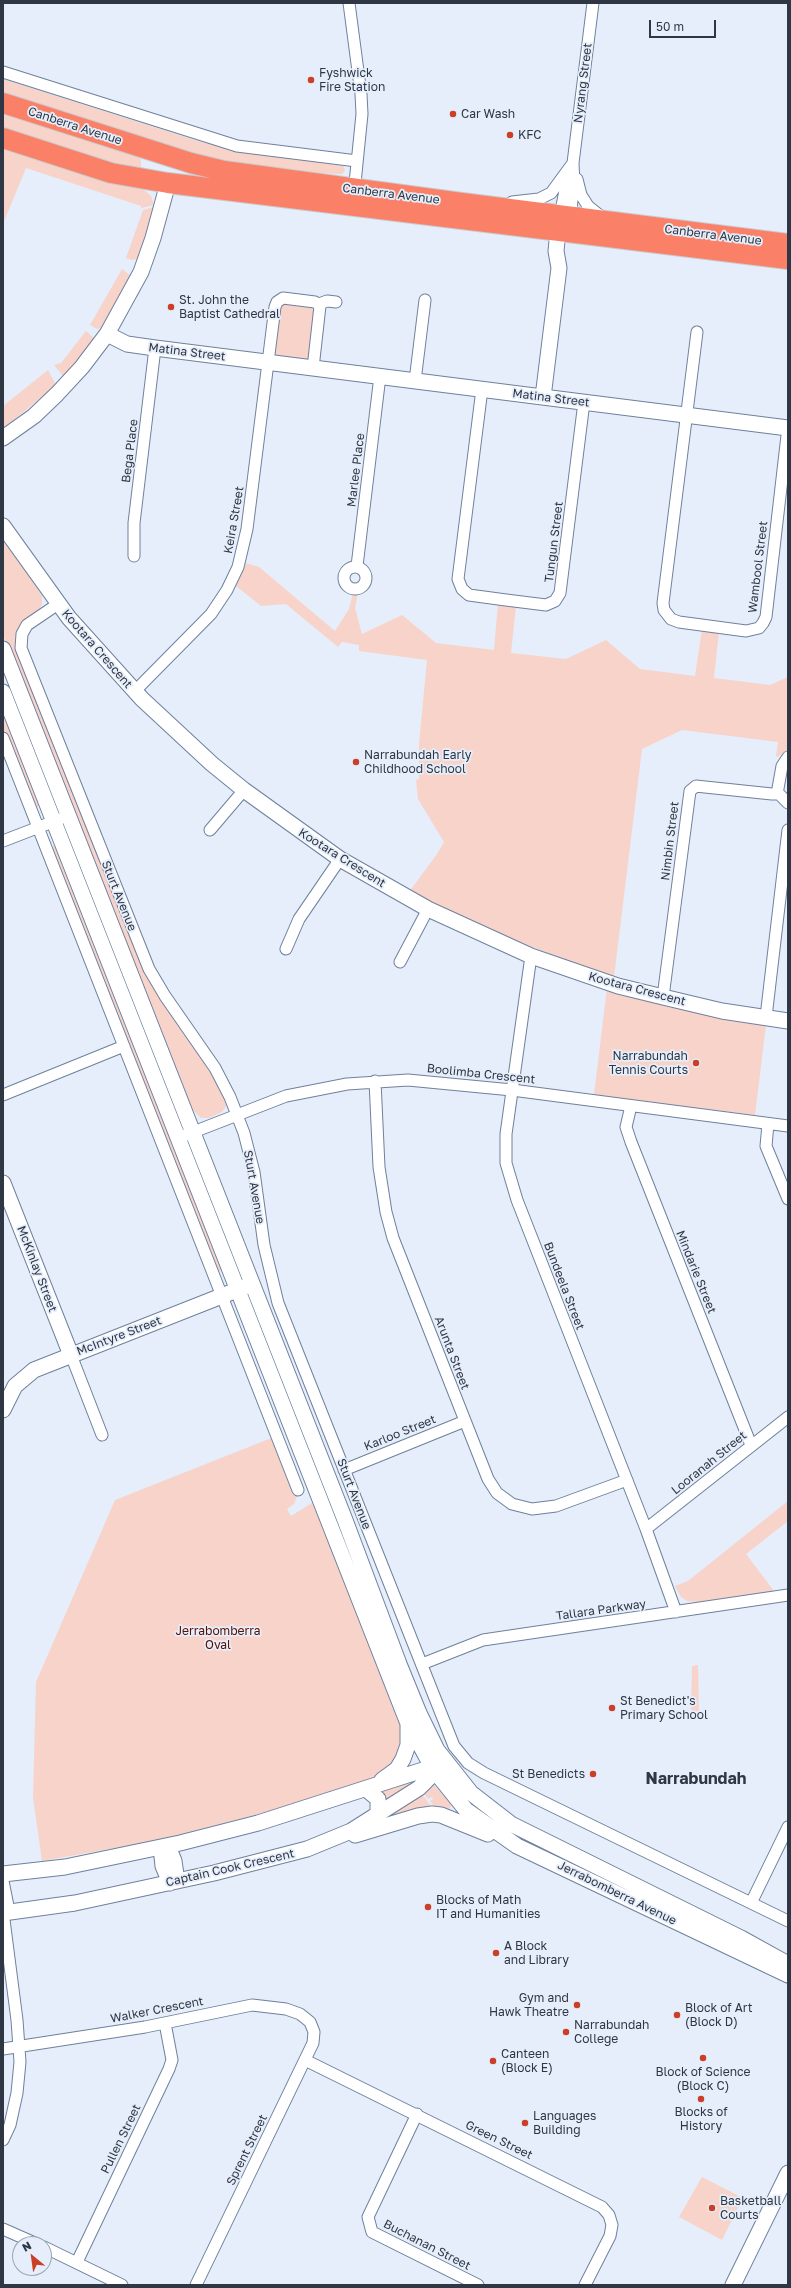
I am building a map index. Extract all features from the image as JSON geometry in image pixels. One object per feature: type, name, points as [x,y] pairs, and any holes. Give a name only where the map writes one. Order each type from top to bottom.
[{"type":"highway","name":"Canberra Avenue","points":[[9,104],[119,140],[212,168],[353,197],[564,224],[788,259]]},
{"type":"highway","name":"Canberra Avenue","points":[[3,138],[111,174],[168,183],[353,197],[462,203],[564,224],[608,222],[788,244]]},
{"type":"highway","points":[[119,140],[143,154],[158,167],[168,183],[192,170],[212,168]]},
{"type":"highway","points":[[135,177],[142,173],[146,167],[143,154]]},
{"type":"main road","points":[[3,438],[34,416],[57,394],[87,361],[107,334],[141,272],[153,238],[168,183]]},
{"type":"main road","name":"Nyrang Street","points":[[544,397],[559,268],[565,254],[564,224]]},
{"type":"main road","name":"Matina Street","points":[[107,334],[128,344],[155,348],[788,427]]},
{"type":"main road","name":"Kootara Crescent","points":[[3,526],[58,604],[135,691],[212,764],[244,790],[340,859],[428,909],[531,956],[618,986],[663,998],[722,1011],[788,1021]]},
{"type":"main road","name":"Sturt Avenue","points":[[3,649],[399,1664],[430,1737],[453,1773],[464,1784]]},
{"type":"main road","points":[[3,692],[407,1721],[433,1769]]},
{"type":"main road","name":"McKinlay Street","points":[[3,1183],[71,1355]]},
{"type":"main road","name":"McIntyre Street","points":[[3,1410],[15,1386],[27,1374],[71,1355],[252,1284]]},
{"type":"main road","points":[[399,1664],[414,1712],[433,1752],[433,1769]]},
{"type":"main road","points":[[366,1789],[392,1773],[402,1761],[408,1745],[407,1721]]},
{"type":"main road","points":[[3,1874],[65,1867],[165,1846],[258,1823],[423,1770],[433,1769],[453,1773]]},
{"type":"main road","name":"Jerrabomberra Avenue","points":[[433,1769],[455,1798],[473,1816],[515,1844],[788,1975]]},
{"type":"main road","name":"Captain Cook Crescent","points":[[3,1913],[75,1903],[173,1882],[307,1849],[351,1831],[378,1815],[422,1786],[429,1779],[433,1769]]},
{"type":"main road","name":"Jerrabomberra Avenue","points":[[464,1784],[484,1806],[511,1824],[741,1938],[788,1964]]},
{"type":"main road","points":[[366,1789],[378,1799],[378,1815]]},
{"type":"main road","points":[[307,1849],[418,1816],[432,1814],[441,1815],[515,1844]]},
{"type":"main road","points":[[165,1846],[163,1866],[173,1882]]},
{"type":"main road","points":[[610,1874],[615,1884],[614,1891]]},
{"type":"main road","points":[[734,2285],[788,2173]]},
{"type":"street","points":[[348,3],[361,94],[362,114],[353,197]]},
{"type":"street","name":"Nyrang Street","points":[[564,224],[565,184],[572,163],[593,3]]},
{"type":"street","points":[[3,72],[237,146],[357,161]]},
{"type":"street","points":[[462,203],[523,202],[539,199],[551,193],[572,163]]},
{"type":"street","points":[[572,163],[581,195],[588,206],[608,222]]},
{"type":"street","points":[[268,363],[277,302],[285,298],[319,304],[327,301],[336,302]]},
{"type":"street","points":[[415,381],[425,300]]},
{"type":"street","points":[[313,368],[321,311],[319,304]]},
{"type":"street","points":[[686,415],[696,332]]},
{"type":"street","name":"Bega Place","points":[[134,556],[134,523],[155,348]]},
{"type":"street","name":"Keira Street","points":[[135,691],[206,620],[222,598],[235,575],[247,529],[268,363]]},
{"type":"street","name":"Marlee Place","points":[[357,566],[380,376]]},
{"type":"street","name":"Tungun Street","points":[[482,389],[458,579],[462,589],[469,595],[499,600],[546,605],[555,601],[559,596],[584,402]]},
{"type":"street","name":"Wambool Street","points":[[686,415],[663,604],[664,610],[671,619],[715,627],[754,630],[759,628],[766,617],[788,427]]},
{"type":"street","name":"Sturt Avenue","points":[[58,604],[27,625],[22,634],[21,648],[149,969],[165,996],[215,1068],[237,1114],[254,1172],[264,1245],[278,1303],[454,1746],[477,1770],[751,1903]]},
{"type":"street","points":[[3,738],[298,1490]]},
{"type":"street","points":[[788,757],[782,766],[777,794],[788,803]]},
{"type":"street","name":"Nimbin Street","points":[[663,998],[690,791],[696,786],[705,786],[777,794]]},
{"type":"street","points":[[210,830],[244,790]]},
{"type":"street","points":[[3,841],[68,815]]},
{"type":"street","points":[[766,1018],[788,830]]},
{"type":"street","points":[[286,949],[299,919],[340,859]]},
{"type":"street","points":[[400,962],[428,909]]},
{"type":"street","name":"Bundeela Street","points":[[531,956],[506,1134],[506,1163],[514,1192],[646,1529],[676,1612]]},
{"type":"street","points":[[3,1095],[124,1046]]},
{"type":"street","name":"Boolimba Crescent","points":[[178,1138],[286,1096],[317,1089],[375,1081],[408,1080],[512,1090],[788,1126]]},
{"type":"street","name":"Arunta Street","points":[[375,1081],[379,1167],[386,1212],[393,1238],[488,1479],[497,1493],[512,1504],[532,1509],[556,1506],[627,1480]]},
{"type":"street","name":"Mindarie Street","points":[[631,1106],[626,1127],[631,1142],[751,1445]]},
{"type":"street","points":[[768,1124],[766,1146],[788,1199]]},
{"type":"street","points":[[71,1355],[102,1435]]},
{"type":"street","name":"Looranah Street","points":[[646,1529],[788,1417]]},
{"type":"street","name":"Karloo Street","points":[[344,1470],[465,1421]]},
{"type":"street","name":"Tallara Parkway","points":[[422,1664],[483,1640],[788,1595]]},
{"type":"street","points":[[788,1827],[751,1903],[788,1921]]},
{"type":"street","points":[[3,1881],[8,1906],[3,1913],[20,2046],[17,2093],[10,2125],[3,2140]]},
{"type":"street","name":"Walker Crescent","points":[[3,2049],[165,2023],[237,2007],[257,2005],[286,2009],[304,2016],[312,2024]]},
{"type":"street","name":"Pullen Street","points":[[76,2262],[169,2069],[172,2060],[165,2023]]},
{"type":"street","name":"Sprent Street","points":[[196,2285],[314,2040],[312,2024]]},
{"type":"street","name":"Green Street","points":[[305,2060],[417,2114],[602,2207],[609,2215],[612,2225],[610,2236],[585,2285]]},
{"type":"street","name":"Buchanan Street","points":[[417,2114],[368,2217],[372,2232],[478,2285]]},
{"type":"street","points":[[3,2229],[19,2236]]},
{"type":"street","points":[[52,2251],[122,2285]]},
{"type":"green space","points":[[3,79],[201,142],[246,152],[343,165],[345,171],[342,174],[336,174],[260,169],[223,163],[3,95]]},
{"type":"green space","points":[[3,109],[137,156],[141,159],[141,167],[138,171],[3,131]]},
{"type":"green space","points":[[3,147],[35,159],[36,158],[114,183],[143,189],[151,196],[154,205],[141,208],[141,206],[26,168],[3,224]]},
{"type":"green space","points":[[154,207],[154,214],[138,259],[132,260],[126,258],[143,210]]},
{"type":"green space","points":[[122,269],[131,276],[102,328],[97,329],[90,325]]},
{"type":"green space","points":[[282,303],[311,304],[316,309],[309,360],[275,357],[273,354],[278,308]]},
{"type":"green space","points":[[86,331],[95,339],[63,376],[54,365],[61,363]]},
{"type":"green space","points":[[48,370],[56,385],[3,429],[3,406]]},
{"type":"green space","points":[[3,537],[42,596],[42,604],[38,612],[17,632],[17,648],[133,944],[220,1086],[227,1105],[222,1112],[209,1118],[201,1118],[191,1108],[3,635]]},
{"type":"green space","points":[[246,563],[259,567],[335,631],[349,609],[353,593],[358,593],[355,608],[362,634],[402,615],[436,643],[494,650],[498,603],[516,606],[511,653],[566,659],[606,640],[640,669],[695,676],[702,629],[719,631],[714,678],[770,685],[788,677],[788,749],[778,757],[776,756],[778,742],[682,730],[642,749],[614,977],[479,926],[409,892],[444,842],[418,799],[416,780],[419,779],[419,744],[427,660],[359,651],[359,645],[342,642],[338,647],[286,604],[261,606],[236,586]]},
{"type":"green space","points":[[3,708],[38,802],[39,806],[37,807],[28,791],[3,728]]},
{"type":"green space","points":[[55,846],[222,1270],[219,1272],[53,852],[52,847]]},
{"type":"green space","points":[[607,988],[766,1025],[755,1115],[594,1095]]},
{"type":"green space","name":"Jerrabomberra Oval","points":[[274,1437],[297,1496],[294,1504],[287,1509],[291,1516],[315,1501],[403,1730],[403,1752],[380,1776],[281,1808],[154,1841],[42,1861],[33,1798],[36,1682],[115,1500]]},
{"type":"green space","points":[[788,1501],[788,1521],[746,1554],[774,1591],[698,1602],[687,1601],[681,1597],[675,1586],[688,1581]]},
{"type":"green space","points":[[698,1665],[699,1714],[691,1714],[692,1666]]},
{"type":"green space","points":[[411,1777],[415,1784],[384,1806],[377,1790]]},
{"type":"green space","points":[[433,1784],[452,1805],[448,1810],[435,1808],[430,1801],[433,1799],[432,1797],[428,1799],[422,1791]]},
{"type":"green space","points":[[420,1792],[434,1810],[387,1819],[388,1814]]},
{"type":"green space","name":"Basketball Courts","points":[[702,2177],[743,2198],[722,2240],[679,2217]]},
{"type":"place","name":"Fyshwick Fire Station","points":[[311,80]]},
{"type":"place","name":"Car Wash","points":[[453,114]]},
{"type":"place","name":"KFC","points":[[510,135]]},
{"type":"place","name":"St. John the Baptist Cathedral","points":[[171,307]]},
{"type":"place","name":"Narrabundah Early Childhood School","points":[[356,762]]},
{"type":"place","name":"Narrabundah Tennis Courts","points":[[696,1063]]},
{"type":"place","name":"St Benedict's Primary School","points":[[612,1708]]},
{"type":"place","name":"St Benedicts","points":[[593,1774]]},
{"type":"place","name":"Blocks of Math IT and Humanities","points":[[428,1907]]},
{"type":"place","name":"A Block and Library","points":[[496,1953]]},
{"type":"place","name":"Gym and Hawk Theatre","points":[[577,2005]]},
{"type":"place","name":"Block of Art (Block D)","points":[[677,2015]]},
{"type":"place","name":"Narrabundah College","points":[[566,2032]]},
{"type":"place","name":"Block of Science (Block C)","points":[[703,2058]]},
{"type":"place","name":"Canteen (Block E)","points":[[493,2061]]},
{"type":"place","name":"Blocks of History","points":[[701,2099]]},
{"type":"place","name":"Languages Building","points":[[525,2123]]},
{"type":"place","name":"Basketball Courts","points":[[712,2208]]},
{"type":"district","name":"Narrabundah","points":[[696,1779]]}]
